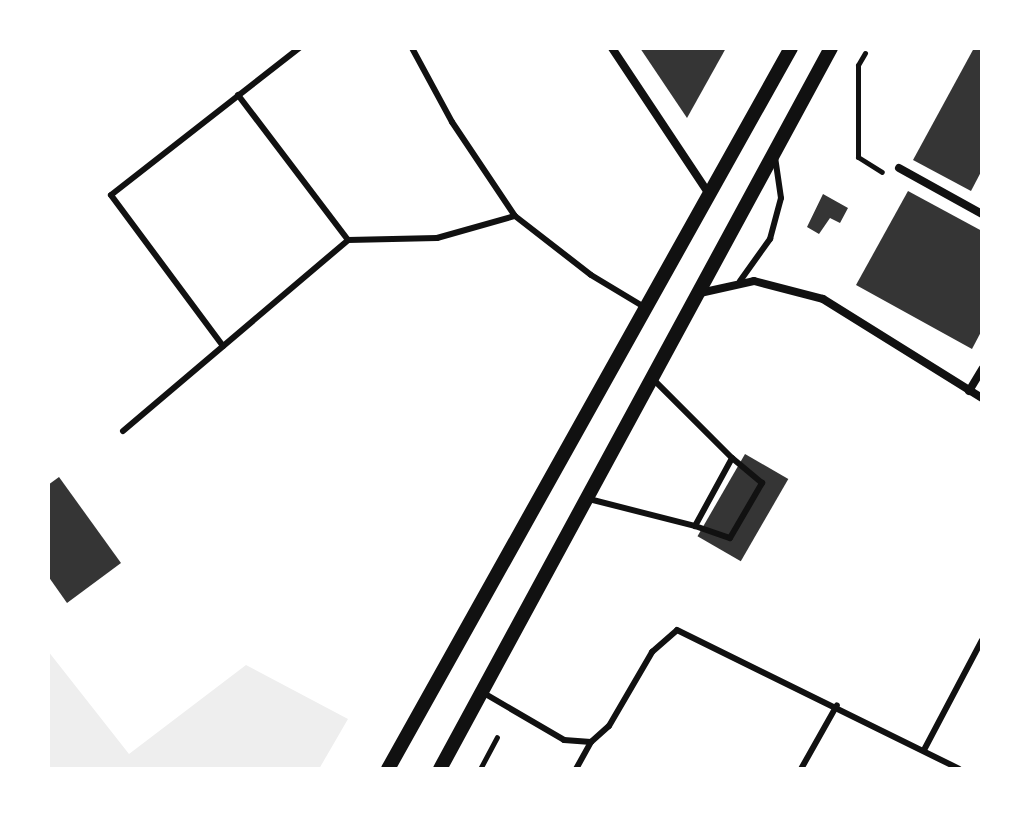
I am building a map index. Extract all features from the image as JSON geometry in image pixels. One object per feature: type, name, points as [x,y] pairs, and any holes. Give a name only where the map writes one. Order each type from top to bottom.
[{"type":"street","points":[[612,48],[710,194]]},
{"type":"street","points":[[388,769],[791,48]]},
{"type":"street","points":[[440,769],[831,48]]},
{"type":"street","points":[[899,168],[982,214]]},
{"type":"street","points":[[699,294],[740,281],[823,299],[982,398]]},
{"type":"street","points":[[969,391],[982,369]]},
{"type":"lane","points":[[223,346],[111,195],[299,48]]},
{"type":"lane","points":[[412,48],[452,122],[515,216],[591,275],[646,308]]},
{"type":"lane","points":[[238,95],[348,240]]},
{"type":"lane","points":[[740,281],[770,239],[781,198],[774,154]]},
{"type":"lane","points":[[123,431],[348,240],[437,238],[515,216]]},
{"type":"lane","points":[[588,499],[730,538],[762,483],[732,458],[653,379]]},
{"type":"lane","points":[[695,526],[732,458]]},
{"type":"lane","points":[[576,769],[591,742],[609,726],[652,652],[677,630],[837,705],[959,769]]},
{"type":"lane","points":[[924,750],[982,640]]},
{"type":"lane","points":[[482,692],[564,740],[591,742]]},
{"type":"lane","points":[[801,769],[837,705]]},
{"type":"path","points":[[865,53],[858,65],[858,157],[893,179]]},
{"type":"path","points":[[480,769],[497,737]]},
{"type":"shaded area","points":[[48,651],[129,754],[246,665],[348,719],[319,769],[48,769]]},
{"type":"building","points":[[640,48],[726,48],[687,118]]},
{"type":"building","points":[[974,48],[982,48],[982,170],[971,191],[913,160]]},
{"type":"building","points":[[908,191],[982,231],[982,330],[972,349],[856,285]]},
{"type":"building","points":[[823,194],[848,208],[840,223],[830,218],[819,234],[807,227]]},
{"type":"building","points":[[745,454],[788,479],[741,561],[698,536]]},
{"type":"building","points":[[59,477],[121,563],[67,603],[48,576],[48,485]]}]
